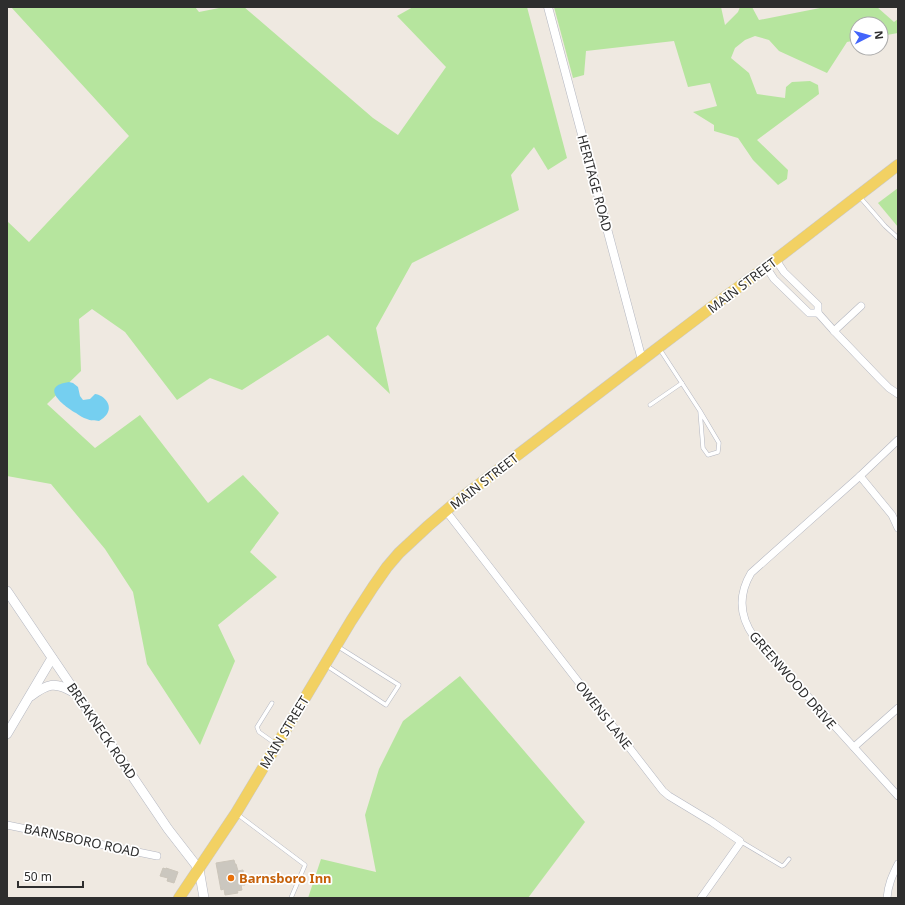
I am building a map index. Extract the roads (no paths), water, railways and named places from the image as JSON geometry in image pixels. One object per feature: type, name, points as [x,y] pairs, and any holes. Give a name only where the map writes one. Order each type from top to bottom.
[{"type":"main road","name":"MAIN STREET","points":[[179,898],[236,813],[362,603],[399,553],[456,502],[658,347],[776,260],[898,165]]},
{"type":"main road","name":"BREAKNECK ROAD","points":[[7,591],[168,829],[198,869]]},
{"type":"main road","points":[[7,734],[52,658]]},
{"type":"main road","points":[[28,698],[39,690],[48,686],[56,685],[76,694]]},
{"type":"main road","points":[[198,869],[204,898]]},
{"type":"street","name":"HERITAGE ROAD","points":[[548,7],[642,360]]},
{"type":"street","points":[[776,260],[784,272],[818,305],[818,313],[834,331],[889,388],[898,394]]},
{"type":"street","points":[[766,267],[774,279],[809,314],[818,313]]},
{"type":"street","points":[[834,331],[861,306]]},
{"type":"street","name":"GREENWOOD DRIVE","points":[[898,440],[754,571],[746,584],[742,601],[744,619],[747,627],[754,637],[898,796]]},
{"type":"street","points":[[860,476],[892,515],[898,528]]},
{"type":"street","name":"OWENS LANE","points":[[446,511],[663,791],[740,841]]},
{"type":"street","points":[[854,747],[898,708]]},
{"type":"street","name":"BARNSBORO ROAD","points":[[7,825],[157,856]]},
{"type":"street","points":[[701,898],[740,844],[740,841]]},
{"type":"street","points":[[887,898],[891,879],[898,864]]},
{"type":"lane","points":[[858,196],[875,216],[898,238]]},
{"type":"lane","points":[[658,347],[700,411],[719,444],[718,452],[708,455],[703,448],[700,411]]},
{"type":"lane","points":[[650,405],[682,383]]},
{"type":"lane","points":[[325,664],[386,704],[399,685],[336,645]]},
{"type":"lane","points":[[272,702],[257,727],[259,732],[277,745]]},
{"type":"lane","points":[[236,813],[305,865],[291,898]]},
{"type":"lane","points":[[740,841],[782,866],[789,859]]},
{"type":"water","points":[[69,382],[78,387],[80,396],[83,400],[90,399],[95,394],[102,396],[107,401],[109,407],[107,414],[99,421],[88,420],[70,410],[60,401],[54,391],[55,387],[60,384]]},
{"type":"place","name":"Barnsboro Inn","points":[[231,878]]}]
